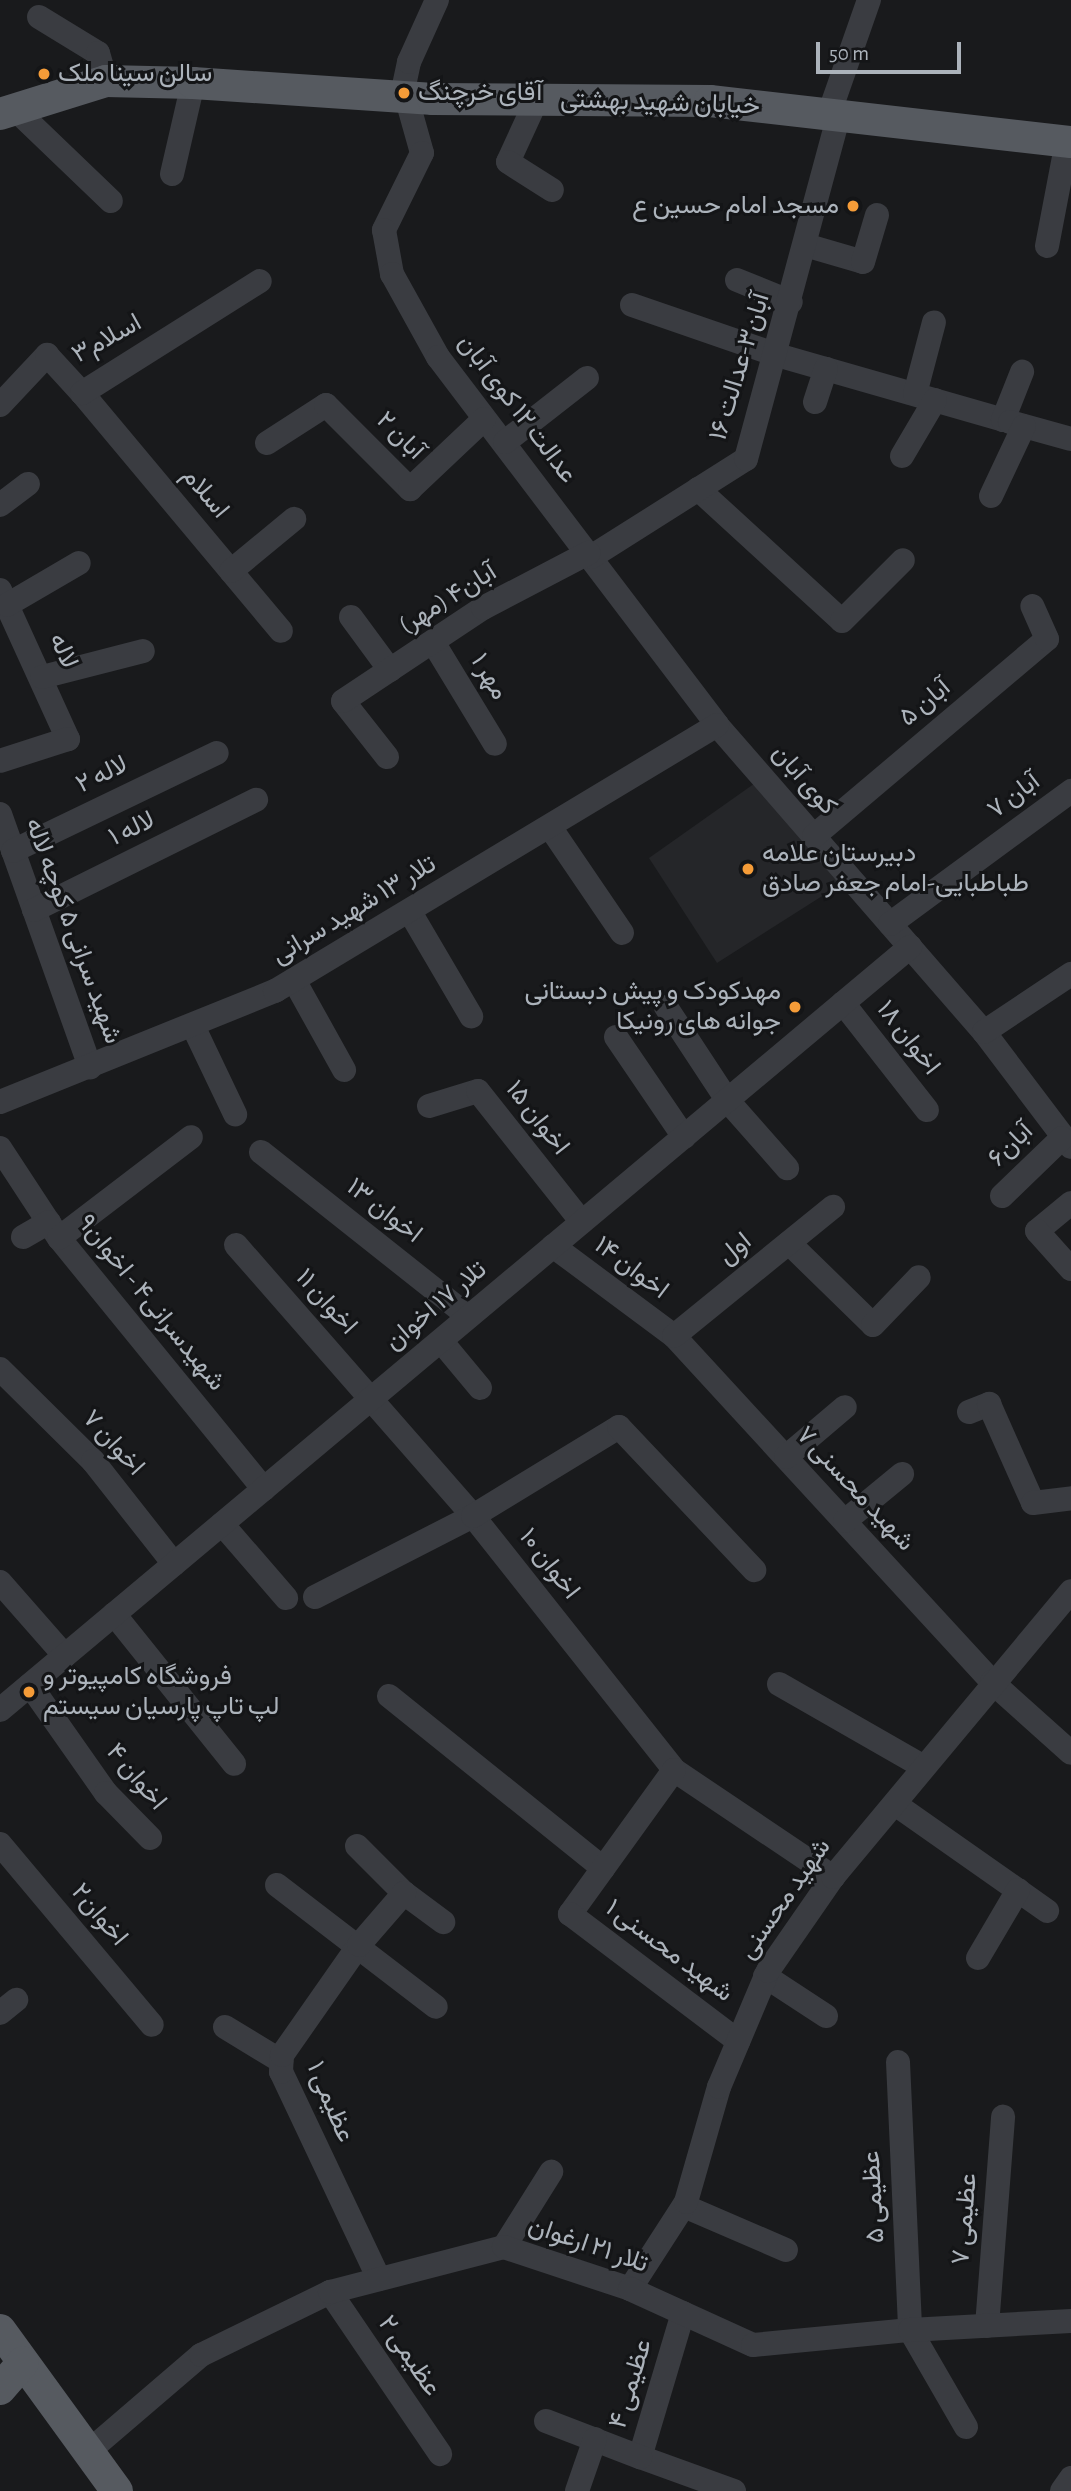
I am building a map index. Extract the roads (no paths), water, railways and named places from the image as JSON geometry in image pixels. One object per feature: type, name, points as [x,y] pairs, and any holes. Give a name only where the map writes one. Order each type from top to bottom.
[{"type":"main road","name":"خیابان شهید بهشتی","points":[[9,112],[106,81],[193,83],[404,96],[710,100],[1069,142]]},
{"type":"main road","points":[[0,2330],[117,2491]]},
{"type":"main road","points":[[0,2389],[23,2363]]},
{"type":"street","points":[[404,96],[409,62],[437,0]]},
{"type":"street","name":"آبان۳-عدالت ۱۶","points":[[590,555],[746,459],[806,245],[834,115],[869,0]]},
{"type":"street","points":[[39,17],[98,52],[106,81]]},
{"type":"street","points":[[172,174],[193,83]]},
{"type":"street","name":"عدالت ۱۲ کوی آبان","points":[[404,96],[422,153],[384,230],[392,274],[438,357],[717,725]]},
{"type":"street","points":[[537,99],[508,162],[552,190]]},
{"type":"street","points":[[9,112],[111,201]]},
{"type":"street","points":[[1047,246],[1069,142]]},
{"type":"street","points":[[806,245],[863,262],[877,215]]},
{"type":"street","points":[[737,280],[791,302]]},
{"type":"street","name":"اسلام۳","points":[[0,405],[47,355],[82,393],[260,281]]},
{"type":"street","points":[[632,305],[777,355],[1071,439]]},
{"type":"street","points":[[902,456],[925,397],[934,322]]},
{"type":"street","points":[[815,402],[826,369]]},
{"type":"street","points":[[991,496],[1014,423],[1022,372]]},
{"type":"street","points":[[505,442],[587,378]]},
{"type":"street","name":"اسلام","points":[[82,393],[281,631]]},
{"type":"street","name":"آبان ۲","points":[[267,443],[326,405],[410,489],[484,419]]},
{"type":"street","points":[[0,505],[28,484]]},
{"type":"street","points":[[698,489],[842,621],[903,560]]},
{"type":"street","points":[[231,571],[294,519]]},
{"type":"street","name":"آبان۴ (مهر)","points":[[387,757],[343,701],[483,608],[590,555]]},
{"type":"street","points":[[4,597],[79,563]]},
{"type":"street","name":"لاله","points":[[0,761],[68,739],[4,597]]},
{"type":"street","name":"آبان ۵","points":[[814,836],[1047,639],[1032,606]]},
{"type":"street","points":[[351,617],[390,670]]},
{"type":"street","name":"مهر ۱","points":[[433,642],[495,744]]},
{"type":"street","points":[[42,677],[143,650]]},
{"type":"street","name":"تلار ۱۳ شهید سرانی","points":[[0,1102],[193,1026],[294,980],[717,725]]},
{"type":"street","name":"کوی آبان","points":[[717,725],[985,1032],[1067,1142]]},
{"type":"street","name":"لاله ۲","points":[[13,851],[217,753]]},
{"type":"street","name":"آبان ۷","points":[[890,925],[1071,791]]},
{"type":"street","name":"لاله ۱","points":[[34,910],[256,800]]},
{"type":"street","name":"شهید سرانی ۵ کوچه لاله","points":[[0,814],[90,1068]]},
{"type":"street","points":[[550,827],[622,933]]},
{"type":"street","points":[[410,912],[471,1016]]},
{"type":"street","name":"تلار ۱۷ اخوان","points":[[0,1710],[910,947]]},
{"type":"street","points":[[985,1032],[1071,974]]},
{"type":"street","points":[[294,980],[344,1070]]},
{"type":"street","name":"اخوان ۱۸","points":[[843,1003],[927,1110]]},
{"type":"street","points":[[666,1007],[727,1100],[787,1168]]},
{"type":"street","points":[[193,1026],[235,1114]]},
{"type":"street","points":[[616,1037],[684,1137]]},
{"type":"street","name":"اخوان ۱۵","points":[[429,1107],[478,1091],[582,1222]]},
{"type":"street","points":[[23,1237],[54,1230],[191,1137]]},
{"type":"street","name":"آبان۶","points":[[1002,1196],[1067,1142]]},
{"type":"street","name":"شهیدسرانی۴ - اخوان۹","points":[[0,1148],[54,1230],[264,1489]]},
{"type":"street","name":"اخوان ۱۳","points":[[261,1152],[469,1317]]},
{"type":"street","points":[[1071,1203],[1037,1231],[1071,1269]]},
{"type":"street","name":"اول","points":[[674,1336],[833,1207]]},
{"type":"street","points":[[789,1243],[873,1325],[919,1277]]},
{"type":"street","name":"اخوان ۱۱","points":[[236,1245],[373,1398]]},
{"type":"street","name":"اخوان ۱۴","points":[[553,1246],[674,1336]]},
{"type":"street","name":"شهید محسنی ۷","points":[[674,1336],[992,1682],[1071,1754]]},
{"type":"street","points":[[441,1341],[480,1388]]},
{"type":"street","name":"اخوان ۷","points":[[0,1368],[93,1461],[174,1564]]},
{"type":"street","name":"اخوان ۱۰","points":[[373,1398],[473,1516],[674,1770],[833,1877]]},
{"type":"street","points":[[969,1412],[989,1404],[1033,1503],[1071,1498]]},
{"type":"street","points":[[786,1457],[845,1407]]},
{"type":"street","points":[[316,1597],[473,1516],[619,1427],[754,1570]]},
{"type":"street","points":[[845,1521],[902,1474]]},
{"type":"street","points":[[222,1524],[286,1598]]},
{"type":"street","points":[[0,1582],[65,1656]]},
{"type":"street","name":"شهید محسنی","points":[[630,2289],[684,2206],[719,2087],[765,1976],[833,1877],[992,1682],[1071,1591]]},
{"type":"street","points":[[114,1614],[234,1764]]},
{"type":"street","points":[[779,1684],[924,1767]]},
{"type":"street","name":"اخوان ۴","points":[[30,1685],[106,1793],[150,1839]]},
{"type":"street","points":[[389,1696],[603,1868]]},
{"type":"street","name":"شهید محسنی ۱","points":[[674,1770],[570,1914],[738,2041]]},
{"type":"street","points":[[895,1804],[1047,1911]]},
{"type":"street","name":"اخوان۲","points":[[0,1844],[152,2025]]},
{"type":"street","points":[[357,1846],[404,1893],[443,1922]]},
{"type":"street","points":[[277,1885],[359,1945],[436,2007]]},
{"type":"street","points":[[978,1958],[1018,1891]]},
{"type":"street","name":"عظیمی ۱","points":[[379,2279],[281,2071],[281,2061],[359,1945],[404,1893]]},
{"type":"street","points":[[765,1976],[825,2016]]},
{"type":"street","points":[[225,2027],[281,2061]]},
{"type":"street","name":"عظیمی ۵","points":[[898,2062],[909,2330]]},
{"type":"street","name":"عظیمی ۷","points":[[987,2326],[1003,2117]]},
{"type":"street","points":[[504,2247],[551,2172]]},
{"type":"street","points":[[684,2206],[786,2250]]},
{"type":"street","name":"تلار ۲۱ ارغوان","points":[[89,2451],[201,2355],[330,2292],[504,2247],[630,2289],[753,2345],[909,2330],[1071,2321]]},
{"type":"street","name":"عظیمی ۲","points":[[330,2292],[440,2454]]},
{"type":"street","name":"عظیمی ۴","points":[[683,2313],[640,2456],[734,2491]]},
{"type":"street","points":[[909,2330],[966,2427]]},
{"type":"street","points":[[547,2421],[640,2456]]},
{"type":"street","points":[[577,2491],[595,2439]]},
{"type":"street","points":[[1062,2491],[1071,2478]]},
{"type":"place","name":"سالن سینا ملک","points":[[44,74]]},
{"type":"place","name":"آقای خرچنگ","points":[[404,93]]},
{"type":"place","name":"مسجد امام حسین ع","points":[[853,206]]},
{"type":"place","name":"دبیرستان علامه طباطبایی-امام جعفر صادق","points":[[748,869]]},
{"type":"place","name":"مهدکودک و پیش دبستانی جوانه های رونیکا","points":[[795,1007]]},
{"type":"place","name":"فروشگاه کامپیوتر و لپ تاپ پارسیان سیستم","points":[[29,1692]]}]
